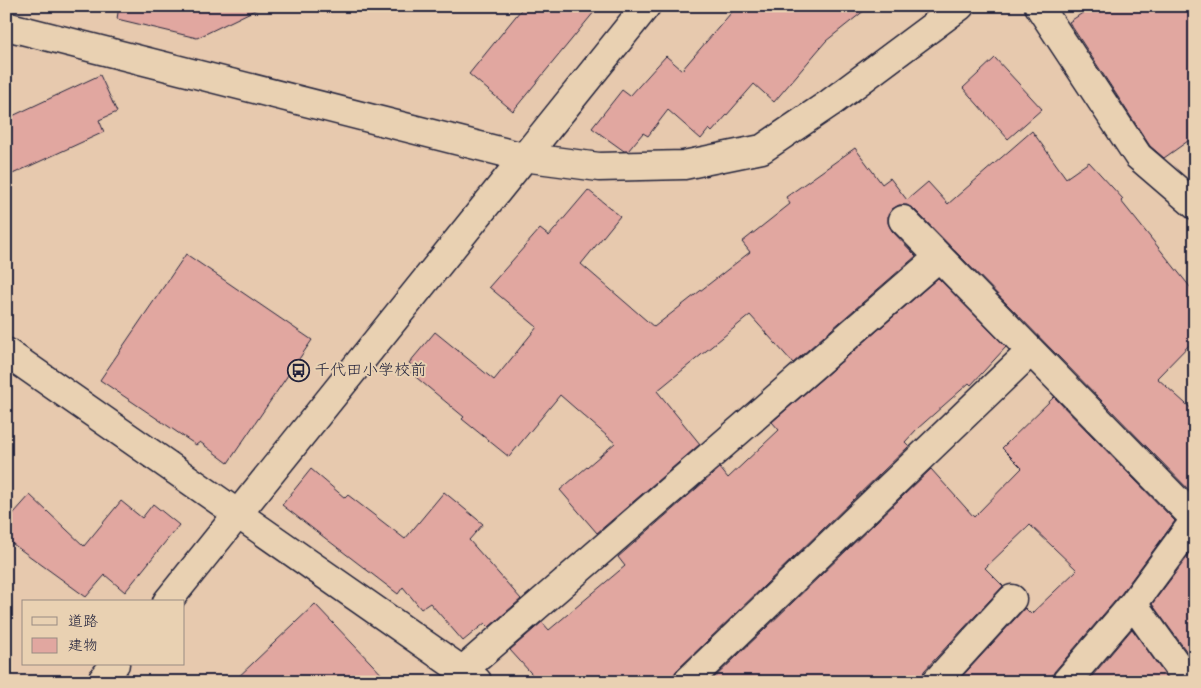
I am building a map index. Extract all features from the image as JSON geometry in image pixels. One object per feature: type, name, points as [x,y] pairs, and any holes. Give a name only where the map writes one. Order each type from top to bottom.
[{"type":"street","points":[[169,600],[646,6]]},
{"type":"street","points":[[6,26],[524,157],[599,167],[684,165],[762,149],[830,103],[960,6]]},
{"type":"street","points":[[1039,6],[1138,156],[1195,205]]},
{"type":"street","points":[[903,220],[1195,520],[1132,604],[1066,682]]},
{"type":"street","points":[[6,352],[470,676],[939,257]]},
{"type":"street","points":[[687,682],[1031,351]]},
{"type":"street","points":[[936,682],[1012,599]]},
{"type":"street","points":[[1132,604],[1189,682]]},
{"type":"street","points":[[101,682],[113,666]]},
{"type":"building","points":[[119,6],[263,6],[197,38],[117,19]]},
{"type":"building","points":[[524,6],[599,6],[513,111],[469,74]]},
{"type":"building","points":[[737,6],[870,6],[826,41],[774,102],[754,84],[712,132],[709,129],[701,139],[668,110],[648,136],[643,133],[628,151],[624,151],[592,128],[622,90],[630,96],[666,56],[682,70]]},
{"type":"building","points":[[1093,6],[1195,6],[1195,136],[1164,158],[1150,146],[1069,22]]},
{"type":"building","points":[[995,58],[1042,109],[1008,139],[963,88]]},
{"type":"building","points":[[100,75],[117,112],[99,120],[104,132],[6,177],[6,119]]},
{"type":"building","points":[[1032,131],[1066,178],[1089,162],[1123,199],[1121,201],[1195,293],[1195,339],[1157,378],[1195,412],[1195,496],[914,209],[907,205],[899,205],[892,209],[888,215],[888,223],[892,231],[916,256],[793,363],[750,315],[657,391],[700,444],[597,533],[560,490],[615,443],[560,395],[509,457],[462,419],[464,417],[411,373],[415,368],[409,363],[435,332],[494,380],[537,327],[489,287],[540,229],[549,236],[588,190],[620,216],[581,264],[654,327],[750,252],[742,242],[790,204],[786,197],[855,148],[882,184],[890,178],[907,200],[928,182],[948,204]]},
{"type":"building","points":[[186,254],[312,340],[228,463],[200,442],[196,445],[100,380]]},
{"type":"building","points":[[938,278],[1006,347],[971,385],[969,383],[917,429],[905,442],[909,446],[676,671],[672,682],[539,682],[510,650],[542,622],[549,630],[625,566],[618,557],[720,468],[728,478],[779,430],[772,422]]},
{"type":"building","points":[[1054,397],[1175,521],[1121,594],[1054,672],[1051,682],[957,682],[1025,608],[1031,614],[1077,570],[1030,525],[985,568],[1003,586],[924,671],[921,682],[710,682],[931,469],[974,517],[1022,468],[1002,448]]},
{"type":"building","points":[[311,469],[345,498],[348,495],[405,539],[444,492],[483,524],[469,540],[521,599],[489,627],[485,623],[463,641],[430,603],[421,609],[403,587],[398,594],[282,505]]},
{"type":"building","points":[[30,495],[84,546],[121,501],[142,518],[153,504],[179,525],[125,592],[105,575],[86,597],[6,539],[6,522]]},
{"type":"building","points":[[1195,547],[1195,663],[1152,604]]},
{"type":"building","points":[[315,604],[389,682],[233,682]]},
{"type":"building","points":[[1132,629],[1170,682],[1087,682]]},
{"type":"place","name":"千代田小学校前","points":[[298,370]]}]
